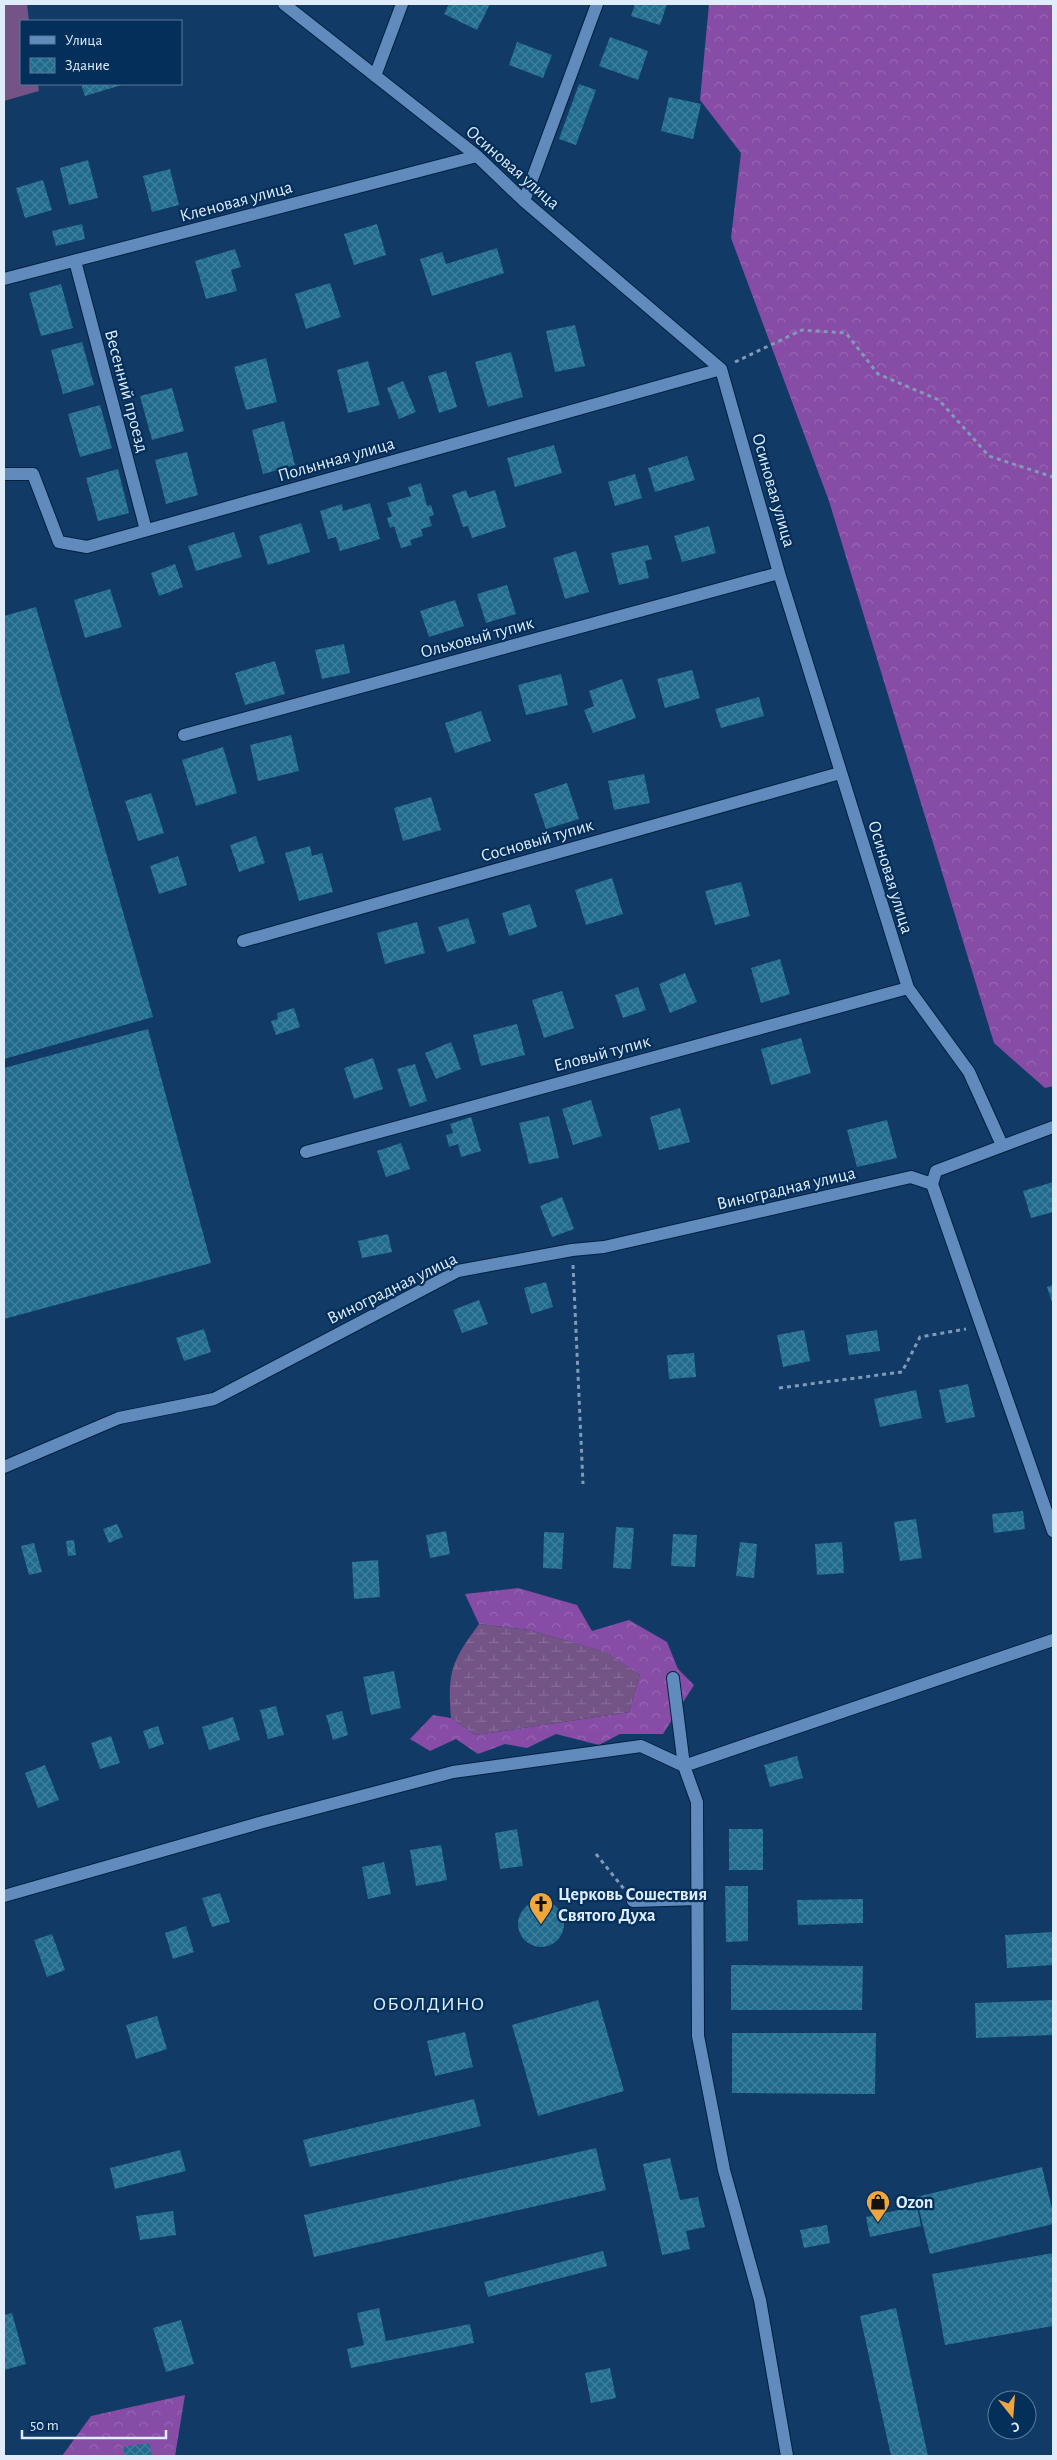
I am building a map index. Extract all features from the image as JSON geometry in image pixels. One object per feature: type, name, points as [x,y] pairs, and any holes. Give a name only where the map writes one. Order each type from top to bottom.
[{"type":"street","name":"Осиновая улица","points":[[284,4],[477,156],[524,201],[721,369],[779,572],[908,988],[969,1072],[1002,1145]]},
{"type":"street","points":[[375,76],[402,4]]},
{"type":"street","points":[[524,201],[597,4]]},
{"type":"street","name":"Кленовая улица","points":[[4,279],[477,156]]},
{"type":"street","name":"Весенний проезд","points":[[74,261],[146,530]]},
{"type":"street","name":"Полынная улица","points":[[4,474],[33,474],[59,542],[87,547],[721,369]]},
{"type":"street","name":"Ольховый тупик","points":[[184,735],[779,572]]},
{"type":"street","name":"Сосновый тупик","points":[[243,940],[840,773]]},
{"type":"street","name":"Еловый тупик","points":[[306,1152],[908,988]]},
{"type":"street","points":[[1053,1126],[936,1171],[932,1184],[1053,1531]]},
{"type":"street","name":"Виноградная улица","points":[[4,1467],[119,1418],[214,1400],[458,1271],[572,1250],[604,1247],[911,1177],[932,1184]]},
{"type":"street","points":[[4,1896],[263,1822],[453,1772],[641,1746],[684,1766],[1053,1640]]},
{"type":"street","points":[[673,1678],[684,1766],[698,1802],[698,2036],[724,2170],[760,2300],[787,2456]]},
{"type":"street","points":[[634,1901],[699,1899]]},
{"type":"path","points":[[721,369],[802,330],[846,333],[878,374],[938,400],[989,456],[1053,477]]},
{"type":"path","points":[[572,1250],[583,1484]]},
{"type":"path","points":[[779,1388],[902,1372],[920,1337],[982,1326]]},
{"type":"path","points":[[596,1854],[634,1901]]},
{"type":"green space","points":[[4,4],[27,4],[29,20],[20,20],[20,85],[38,85],[39,91],[4,101]]},
{"type":"green space","points":[[709,4],[1053,4],[1053,1086],[1045,1088],[994,1043],[829,501],[731,238],[741,153],[700,100]]},
{"type":"green space","points":[[518,1588],[577,1605],[592,1631],[629,1620],[667,1642],[678,1669],[694,1685],[663,1734],[620,1734],[599,1745],[556,1734],[527,1748],[505,1744],[478,1754],[456,1739],[430,1751],[410,1739],[433,1715],[451,1718],[476,1735],[629,1712],[640,1675],[605,1652],[529,1630],[479,1624],[465,1594]]},
{"type":"green space","points":[[479,1624],[529,1630],[606,1652],[640,1675],[629,1712],[476,1735],[451,1718],[450,1689],[453,1667],[457,1658]]},
{"type":"green space","points":[[185,2395],[175,2456],[62,2456],[91,2416]]},
{"type":"building","points":[[449,4],[490,4],[477,30],[444,14]]},
{"type":"building","points":[[635,4],[667,4],[660,25],[631,16]]},
{"type":"building","points":[[610,37],[648,51],[638,80],[599,66]]},
{"type":"building","points":[[517,42],[552,55],[543,78],[509,65]]},
{"type":"building","points":[[579,84],[596,90],[576,145],[559,139]]},
{"type":"building","points":[[81,85],[122,85],[85,96]]},
{"type":"building","points":[[669,97],[701,104],[693,139],[661,131]]},
{"type":"building","points":[[88,160],[98,198],[69,205],[60,168]]},
{"type":"building","points":[[170,169],[179,205],[152,212],[143,176]]},
{"type":"building","points":[[43,180],[52,210],[25,218],[16,188]]},
{"type":"building","points":[[82,224],[85,239],[56,246],[52,231]]},
{"type":"building","points":[[377,224],[386,255],[354,265],[344,234]]},
{"type":"building","points":[[497,248],[504,273],[432,296],[420,259],[442,252],[446,264]]},
{"type":"building","points":[[235,249],[241,267],[231,270],[237,291],[206,299],[195,261]]},
{"type":"building","points":[[330,283],[341,317],[306,329],[295,294]]},
{"type":"building","points":[[61,284],[73,328],[41,336],[29,293]]},
{"type":"building","points":[[575,325],[585,366],[555,372],[546,331]]},
{"type":"building","points":[[82,342],[94,385],[63,394],[51,350]]},
{"type":"building","points":[[511,352],[523,397],[488,407],[475,362]]},
{"type":"building","points":[[266,358],[277,402],[246,410],[234,367]]},
{"type":"building","points":[[368,361],[380,405],[348,413],[337,370]]},
{"type":"building","points":[[446,371],[457,407],[439,413],[428,376]]},
{"type":"building","points":[[403,381],[416,412],[399,419],[387,388]]},
{"type":"building","points":[[172,388],[184,431],[152,440],[140,396]]},
{"type":"building","points":[[100,405],[112,448],[80,457],[68,414]]},
{"type":"building","points":[[284,421],[295,465],[263,474],[252,430]]},
{"type":"building","points":[[554,445],[562,473],[515,487],[507,458]]},
{"type":"building","points":[[187,452],[198,495],[166,504],[155,460]]},
{"type":"building","points":[[687,456],[695,480],[655,492],[648,468]]},
{"type":"building","points":[[118,469],[129,513],[98,521],[86,478]]},
{"type":"building","points":[[635,474],[642,498],[615,506],[608,482]]},
{"type":"building","points":[[421,483],[427,506],[431,505],[434,515],[429,517],[432,526],[421,529],[423,536],[410,540],[412,545],[401,548],[394,526],[390,528],[387,518],[392,516],[387,503],[411,496],[408,487]]},
{"type":"building","points":[[466,490],[469,498],[495,490],[506,527],[472,538],[468,526],[463,527],[452,495]]},
{"type":"building","points":[[370,503],[380,539],[340,551],[336,537],[328,539],[320,511],[342,504],[343,511]]},
{"type":"building","points":[[301,523],[310,552],[268,565],[259,536]]},
{"type":"building","points":[[709,526],[716,553],[682,562],[674,536]]},
{"type":"building","points":[[234,532],[242,557],[196,571],[188,546]]},
{"type":"building","points":[[648,545],[652,559],[645,561],[649,578],[619,585],[611,553]]},
{"type":"building","points":[[576,551],[589,592],[565,599],[553,558]]},
{"type":"building","points":[[175,564],[183,587],[159,596],[151,573]]},
{"type":"building","points":[[507,585],[516,614],[486,623],[477,594]]},
{"type":"building","points":[[110,589],[122,627],[85,638],[74,600]]},
{"type":"building","points":[[455,600],[464,626],[429,637],[420,611]]},
{"type":"building","points":[[36,607],[153,1017],[4,1059],[4,616]]},
{"type":"building","points":[[344,644],[350,673],[322,679],[315,650]]},
{"type":"building","points":[[275,661],[285,694],[245,705],[235,673]]},
{"type":"building","points":[[692,670],[700,698],[665,708],[657,679]]},
{"type":"building","points":[[561,674],[568,705],[526,715],[518,685]]},
{"type":"building","points":[[622,679],[636,718],[593,733],[584,710],[594,706],[589,691]]},
{"type":"building","points":[[759,697],[764,716],[721,728],[715,709]]},
{"type":"building","points":[[481,711],[491,741],[455,753],[445,723]]},
{"type":"building","points":[[291,735],[299,771],[258,781],[250,745]]},
{"type":"building","points":[[223,747],[237,793],[196,806],[182,760]]},
{"type":"building","points":[[644,774],[650,803],[614,810],[608,781]]},
{"type":"building","points":[[567,783],[579,819],[546,829],[534,794]]},
{"type":"building","points":[[151,793],[164,833],[138,841],[125,801]]},
{"type":"building","points":[[431,797],[441,830],[403,841],[394,808]]},
{"type":"building","points":[[256,836],[265,863],[239,872],[230,845]]},
{"type":"building","points":[[310,846],[312,856],[322,853],[333,892],[299,901],[285,853]]},
{"type":"building","points":[[178,856],[187,885],[159,894],[150,866]]},
{"type":"building","points":[[612,878],[623,914],[586,925],[575,890]]},
{"type":"building","points":[[741,882],[750,916],[715,925],[705,891]]},
{"type":"building","points":[[530,904],[537,927],[509,936],[502,913]]},
{"type":"building","points":[[468,918],[476,943],[447,952],[438,927]]},
{"type":"building","points":[[417,922],[425,953],[385,964],[377,933]]},
{"type":"building","points":[[780,959],[790,994],[761,1003],[751,968]]},
{"type":"building","points":[[685,973],[697,1002],[670,1013],[659,984]]},
{"type":"building","points":[[638,987],[646,1010],[623,1018],[615,995]]},
{"type":"building","points":[[562,991],[574,1028],[544,1038],[532,1000]]},
{"type":"building","points":[[294,1008],[300,1027],[276,1035],[271,1021],[278,1019],[277,1013]]},
{"type":"building","points":[[517,1024],[525,1055],[481,1066],[473,1035]]},
{"type":"building","points":[[148,1029],[211,1263],[4,1319],[4,1068]]},
{"type":"building","points":[[801,1038],[811,1073],[771,1085],[761,1049]]},
{"type":"building","points":[[451,1042],[461,1069],[436,1079],[425,1053]]},
{"type":"building","points":[[373,1058],[383,1089],[354,1099],[344,1068]]},
{"type":"building","points":[[415,1064],[427,1101],[410,1107],[397,1069]]},
{"type":"building","points":[[591,1100],[602,1136],[573,1145],[562,1109]]},
{"type":"building","points":[[680,1108],[690,1142],[659,1150],[650,1117]]},
{"type":"building","points":[[549,1116],[559,1158],[529,1164],[519,1123]]},
{"type":"building","points":[[471,1117],[481,1151],[461,1157],[458,1144],[449,1147],[446,1135],[453,1133],[450,1124]]},
{"type":"building","points":[[887,1120],[897,1158],[857,1167],[847,1130]]},
{"type":"building","points":[[401,1143],[410,1169],[386,1177],[377,1151]]},
{"type":"building","points":[[1053,1182],[1053,1212],[1031,1218],[1023,1191]]},
{"type":"building","points":[[562,1197],[574,1229],[552,1237],[540,1206]]},
{"type":"building","points":[[388,1234],[392,1252],[362,1258],[358,1241]]},
{"type":"building","points":[[546,1282],[553,1307],[531,1314],[524,1288]]},
{"type":"building","points":[[1053,1285],[1053,1305],[1047,1287]]},
{"type":"building","points":[[479,1300],[488,1324],[462,1333],[453,1310]]},
{"type":"building","points":[[204,1329],[211,1352],[184,1361],[176,1338]]},
{"type":"building","points":[[804,1330],[810,1361],[783,1367],[777,1335]]},
{"type":"building","points":[[877,1330],[880,1351],[849,1355],[846,1335]]},
{"type":"building","points":[[694,1353],[696,1377],[669,1379],[667,1355]]},
{"type":"building","points":[[968,1384],[975,1417],[946,1423],[939,1390]]},
{"type":"building","points":[[916,1390],[922,1418],[880,1427],[874,1399]]},
{"type":"building","points":[[1023,1511],[1025,1529],[994,1533],[992,1514]]},
{"type":"building","points":[[916,1519],[922,1558],[900,1561],[894,1522]]},
{"type":"building","points":[[117,1524],[123,1537],[109,1543],[103,1529]]},
{"type":"building","points":[[616,1527],[634,1528],[631,1569],[613,1568]]},
{"type":"building","points":[[446,1531],[450,1554],[430,1558],[426,1535]]},
{"type":"building","points":[[544,1532],[564,1533],[562,1569],[543,1568]]},
{"type":"building","points":[[673,1534],[697,1535],[695,1567],[671,1566]]},
{"type":"building","points":[[74,1540],[76,1555],[68,1556],[66,1541]]},
{"type":"building","points":[[740,1542],[757,1544],[754,1578],[736,1576]]},
{"type":"building","points":[[842,1542],[844,1573],[817,1575],[815,1544]]},
{"type":"building","points":[[34,1543],[42,1572],[29,1575],[21,1546]]},
{"type":"building","points":[[378,1560],[380,1597],[354,1599],[352,1562]]},
{"type":"building","points":[[394,1671],[401,1708],[371,1715],[363,1677]]},
{"type":"building","points":[[276,1706],[284,1735],[268,1739],[260,1710]]},
{"type":"building","points":[[342,1711],[348,1735],[333,1740],[326,1715]]},
{"type":"building","points":[[233,1717],[240,1740],[209,1750],[202,1727]]},
{"type":"building","points":[[158,1726],[164,1744],[149,1749],[143,1731]]},
{"type":"building","points":[[111,1736],[120,1763],[100,1769],[91,1743]]},
{"type":"building","points":[[797,1756],[803,1778],[770,1787],[764,1765]]},
{"type":"building","points":[[45,1765],[59,1800],[38,1808],[25,1773]]},
{"type":"building","points":[[517,1829],[523,1866],[500,1869],[495,1833]]},
{"type":"building","points":[[729,1829],[763,1829],[763,1870],[729,1870]]},
{"type":"building","points":[[441,1845],[447,1880],[416,1886],[410,1850]]},
{"type":"building","points":[[384,1862],[391,1894],[368,1899],[362,1867]]},
{"type":"building","points":[[725,1886],[748,1886],[748,1941],[726,1942]]},
{"type":"building","points":[[220,1893],[230,1922],[212,1927],[202,1898]]},
{"type":"building","points":[[863,1899],[863,1923],[798,1925],[797,1900]]},
{"type":"building","name":"Церковь Сошествия Святого Духа","points":[[546,1901],[550,1902],[560,1911],[563,1915],[563,1933],[554,1943],[546,1947],[536,1947],[528,1943],[519,1933],[518,1919],[522,1911],[532,1902]]},
{"type":"building","points":[[186,1926],[194,1952],[173,1959],[165,1933]]},
{"type":"building","points":[[1053,1932],[1053,1965],[1007,1968],[1005,1935]]},
{"type":"building","points":[[52,1934],[65,1970],[47,1977],[34,1940]]},
{"type":"building","points":[[731,1965],[863,1966],[862,2010],[731,2010]]},
{"type":"building","points":[[598,2000],[624,2091],[538,2116],[512,2025]]},
{"type":"building","points":[[1053,2000],[1053,2035],[976,2038],[975,2003]]},
{"type":"building","points":[[157,2016],[167,2049],[136,2059],[126,2025]]},
{"type":"building","points":[[465,2032],[473,2067],[435,2076],[427,2041]]},
{"type":"building","points":[[732,2033],[876,2033],[875,2094],[732,2093]]},
{"type":"building","points":[[474,2099],[481,2126],[310,2167],[303,2140]]},
{"type":"building","points":[[596,2148],[606,2190],[314,2257],[304,2215]]},
{"type":"building","points":[[180,2150],[186,2171],[115,2189],[110,2168]]},
{"type":"building","points":[[670,2158],[680,2200],[698,2197],[705,2227],[686,2231],[690,2249],[662,2255],[643,2164]]},
{"type":"building","points":[[1042,2167],[1053,2213],[1053,2224],[930,2254],[916,2197]]},
{"type":"building","points":[[917,2206],[921,2226],[870,2237],[866,2217]]},
{"type":"building","points":[[173,2211],[176,2235],[140,2240],[136,2216]]},
{"type":"building","points":[[827,2225],[830,2243],[804,2248],[800,2230]]},
{"type":"building","points":[[603,2251],[607,2266],[488,2297],[484,2282]]},
{"type":"building","points":[[1053,2253],[1053,2326],[945,2345],[932,2274]]},
{"type":"building","points":[[379,2308],[386,2341],[470,2324],[474,2343],[351,2368],[347,2349],[364,2345],[357,2313]]},
{"type":"building","points":[[896,2308],[928,2456],[891,2456],[860,2316]]},
{"type":"building","points":[[12,2313],[26,2364],[4,2370],[4,2315]]},
{"type":"building","points":[[181,2320],[194,2364],[166,2372],[153,2328]]},
{"type":"building","points":[[610,2368],[616,2398],[591,2403],[585,2373]]},
{"type":"building","points":[[149,2443],[152,2456],[125,2456],[123,2447]]},
{"type":"place","name":"Церковь Сошествия Святого Духа","points":[[541,1925]]},
{"type":"place","name":"Ozon","points":[[878,2223]]},
{"type":"district","name":"ОБОЛДИНО","points":[[429,2003]]}]
